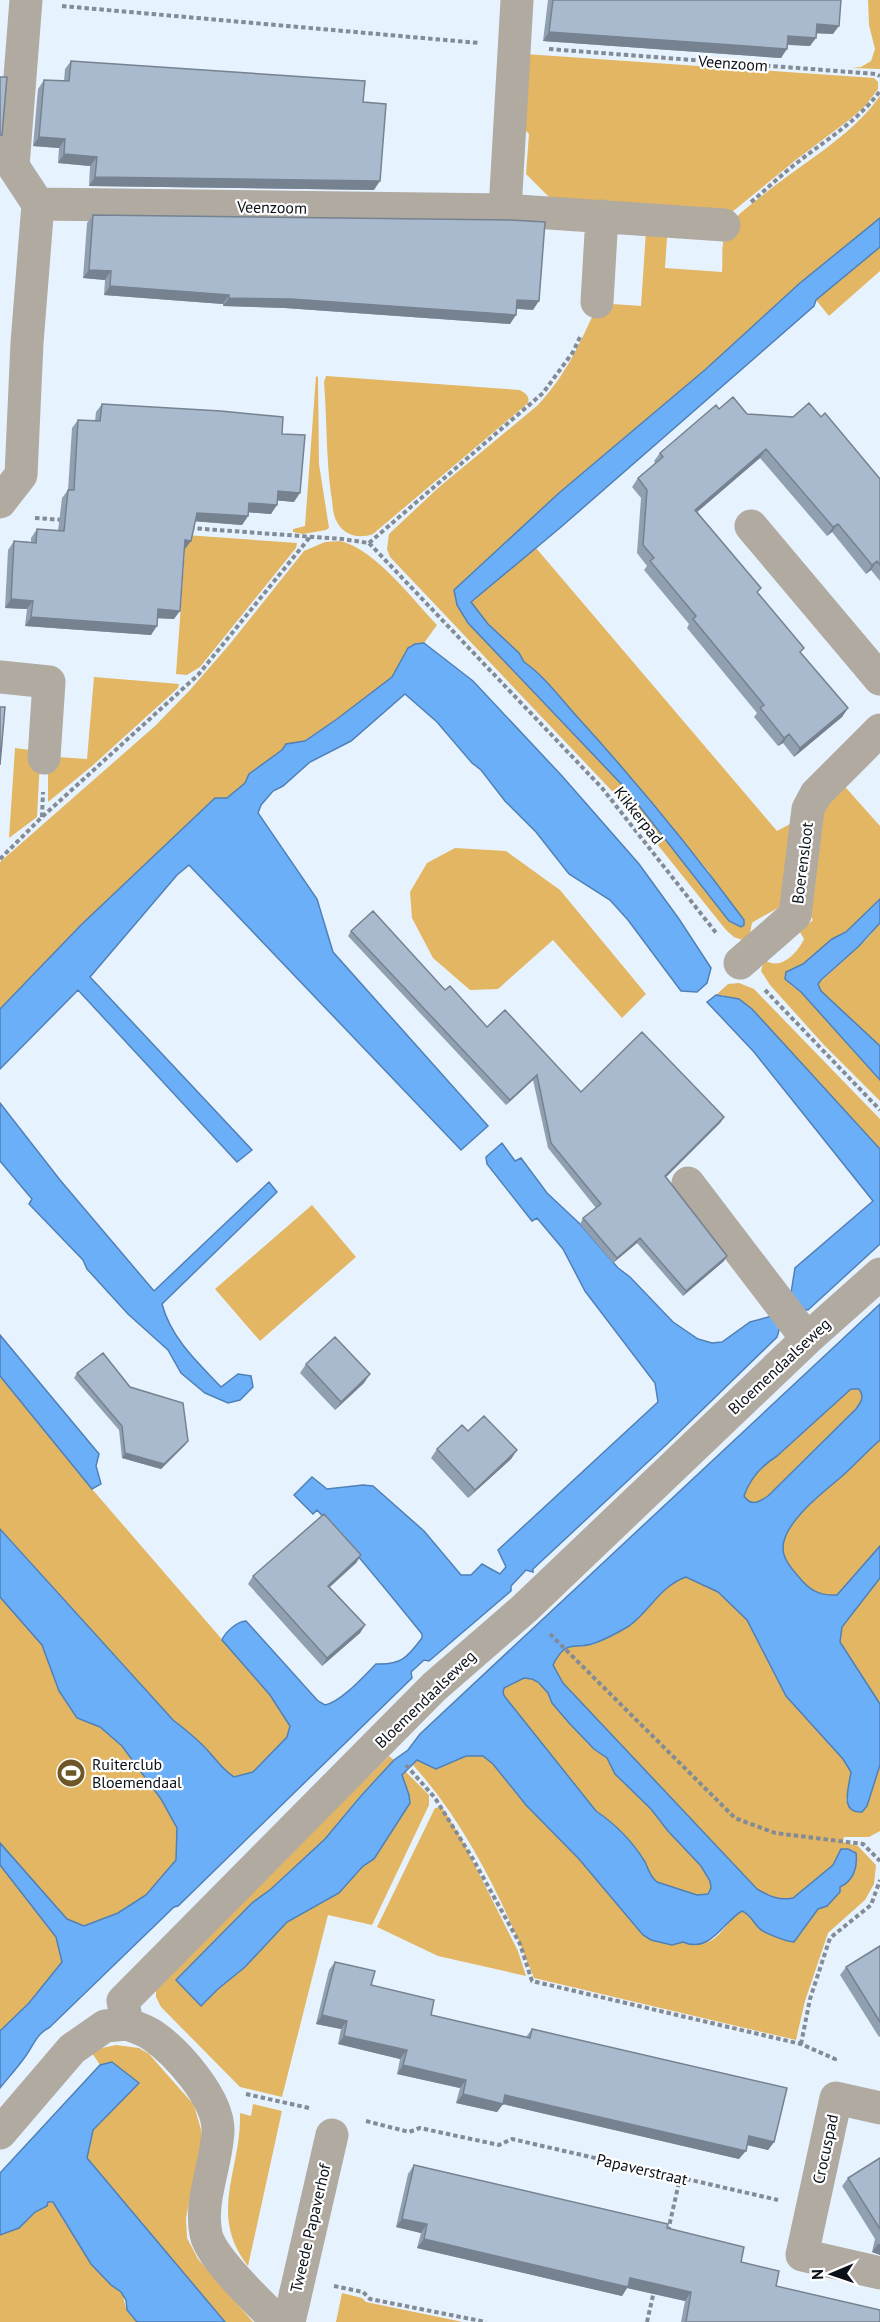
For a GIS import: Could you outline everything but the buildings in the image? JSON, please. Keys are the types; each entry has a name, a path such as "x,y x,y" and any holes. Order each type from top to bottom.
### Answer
{"street":[{"path":"505,210 517,0"},
{"path":"12,510 21,475 14,342 38,204 13,166 11,44 26,1"},
{"name":"Veenzoom","path":"38,204 505,210 724,225"},
{"path":"597,302 602,216"},
{"path":"751,526 880,679"},
{"path":"0,677 49,682 44,758"},
{"name":"Boerensloot","path":"741,963 795,915 808,808 816,794 880,730"},
{"path":"688,1183 794,1324"},
{"name":"Bloemendaalseweg","path":"127,2024 123,2001 155,1967 434,1687 530,1603 794,1324 880,1274"},
{"path":"0,2133 72,2049 105,2026 127,2024 152,2034 192,2074 211,2102 218,2129 205,2213 206,2235 212,2250 278,2322"},
{"name":"Crocuspad","path":"812,2208 836,2098 880,2108"},
{"name":"Tweede Papaverhof","path":"290,2322 298,2278 335,2121"},
{"path":"812,2208 802,2256 880,2273"}],"path":[{"name":"Veenzoom","path":"26,1 513,46 880,76"},
{"path":"724,225 796,163 851,123 868,107 880,91"},
{"path":"179,528 369,543 543,393 573,352 597,302"},
{"path":"12,510 71,520"},
{"path":"0,859 42,817 198,675 310,537"},
{"name":"Kikkerpad","path":"369,543 602,788 741,963 880,1110"},
{"path":"544,1628 735,1818 775,1833 863,1844 880,1861"},
{"path":"410,1769 435,1798 473,1859 520,1944 532,1981 801,2044 835,2059 830,2082 836,2098"},
{"path":"801,2044 810,1999 830,1938 871,1905 880,1880"},
{"name":"Papaverstraat","path":"211,2102 237,2092 335,2121 410,2132 420,2128 500,2145 512,2139 812,2208"},
{"path":"668,2233 680,2178"},
{"path":"298,2278 363,2292 370,2299 486,2322"},
{"path":"647,2322 655,2289"}],"shaded area":[{"path":"868,0 880,0 880,69 851,68 861,67 871,61 875,49 869,25"},
{"path":"525,54 874,78 878,82 878,89 865,106 849,120 732,212 551,199 526,174 529,134 520,125"},
{"path":"880,96 880,218 800,283 706,369 559,493 454,590 457,605 468,623 626,789 729,921 709,872 613,757 524,662 519,653 488,624 471,602 536,548 777,831 803,817 797,872 791,897 783,905 752,923 745,941 734,937 726,930 629,809 390,557 387,549 389,534 438,488 538,405 564,371 596,308 612,309 612,304 641,306 646,231 664,232 667,238 665,268 722,272 724,239 736,218 778,183 841,137"},
{"path":"880,247 880,271 829,316 816,300"},
{"path":"316,376 318,377 319,464 329,528 303,534 293,532 293,529 305,526"},
{"path":"326,376 520,390 527,395 528,403 373,534 358,536 340,527 333,512 327,452 324,382"},
{"path":"186,535 297,543 296,548 200,667 187,675 176,674"},
{"path":"340,541 353,546 379,564 437,625 424,643 408,648 392,677 337,719 304,741 286,744 282,750 249,774 245,783 227,798 215,799 81,925 0,1009 0,862 155,726 229,645 304,551 325,542"},
{"path":"94,677 179,684 178,688 92,766 48,802 48,761 58,757 87,759"},
{"path":"15,748 30,750 40,761 37,817 9,838"},
{"path":"839,780 880,826 880,899 846,932 832,939 803,964 786,972 791,985 801,992 880,1080 880,1101 824,1045 770,985 761,971 764,959 776,963 787,960 804,939 800,932 813,920 803,906 814,814"},
{"path":"455,848 506,851 560,890 646,994 622,1018 553,940 498,989 470,990 433,958 412,918 410,892 427,863"},
{"path":"880,923 880,1046 821,991 818,984 867,939"},
{"path":"739,983 754,989 880,1119 880,1149 723,995 716,995 728,984"},
{"path":"312,1205 356,1257 260,1341 215,1289"},
{"path":"0,1376 92,1489 270,1695 290,1726 287,1737 254,1772 234,1777 224,1769 188,1731 173,1720 0,1529"},
{"path":"851,1389 859,1389 862,1395 861,1402 856,1409 768,1496 756,1502 747,1499 744,1496 746,1490 761,1468"},
{"path":"880,1440 880,1546 837,1596 825,1595 806,1585 788,1563 783,1552 785,1538 789,1529 805,1509"},
{"path":"686,1577 718,1592 747,1620 786,1696 843,1759 851,1772 846,1801 867,1806 880,1765 880,1831 869,1837 844,1837 843,1842 858,1846 876,1865 874,1884 865,1900 828,1933 805,2001 796,2040 534,1978 497,1894 468,1839 451,1813 413,1765 417,1760 436,1769 466,1756 483,1756 493,1764 524,1803 579,1859 643,1935 688,1944 705,1943 716,1937 742,1911 761,1930 794,1942 818,1909 827,1906 840,1887 853,1850 841,1849 833,1865 793,1898 774,1897 757,1889 563,1683 553,1665 558,1656 567,1648 595,1644 629,1626 662,1593"},
{"path":"880,1578 880,1704 840,1642 842,1627"},
{"name":"Ruiterclub Bloemendaal","path":"0,1597 42,1645 59,1691 77,1718 99,1727 122,1746 161,1799 177,1827 176,1860 146,1895 118,1913 84,1926 67,1919 0,1843"},
{"path":"524,1678 538,1682 570,1724 594,1749 607,1758 615,1774 651,1809 701,1866 710,1881 711,1888 707,1894 697,1895 654,1880 635,1848 596,1811 505,1697 504,1688"},
{"path":"389,1756 394,1760 359,1797 325,1839 271,1889 252,1903 177,1980 201,2006 245,1967 287,1922 339,1893 363,1866 374,1859 410,1803 402,1775 406,1772 429,1795 429,1805 372,1925 328,1915 282,2097 240,2087 161,2007 156,1997 156,1985"},
{"path":"442,1807 462,1840 518,1951 526,1976 438,1956 377,1927 435,1808"},
{"path":"0,1865 56,1937 62,1962 29,2003 0,2031"},
{"path":"116,2045 139,2048 149,2054 194,2105 201,2130 201,2144 186,2218 187,2238 198,2259 253,2322 225,2322 87,2158 93,2130 113,2110 113,2062 100,2065 92,2053"},
{"path":"253,2104 282,2111 248,2266 236,2247 230,2228 228,2210 240,2113 251,2116"},
{"path":"48,2202 55,2204 111,2285 122,2294 127,2310 137,2322 0,2322 0,2235 19,2228 35,2212 47,2206"},
{"path":"342,2293 362,2298 366,2302 463,2322 336,2322"}],"water":[{"path":"880,218 880,247 816,300 814,306 561,527 471,602 488,624 554,690 645,794 744,920 744,925 741,927 729,921 626,789 468,623 457,605 454,590 559,493 706,369 800,283"},
{"path":"424,643 473,681 562,776 639,864 711,968 707,983 697,992 681,991 628,920 610,900 569,874 536,832 505,801 481,770 472,763 437,722 405,694 351,741 310,762 283,786 273,791 261,805 258,813 317,899 333,952 488,1126 461,1150 189,865 177,875 90,977 252,1150 237,1162 78,990 0,1069 0,1009 81,925 215,798 227,798 245,783 249,774 282,750 286,744 305,741 337,719 392,677 408,648"},
{"path":"880,899 880,923 818,984 821,991 880,1046 880,1080 801,992 785,979 786,972 803,964 832,939 846,932"},
{"path":"716,995 739,999 752,1009 880,1149 880,1244 808,1310 800,1309 780,1327 777,1337 533,1569 533,1572 526,1570 511,1586 511,1591 429,1661 424,1660 411,1672 412,1678 178,1906 174,1907 35,2040 22,2061 0,2088 0,2031 29,2003 62,1962 56,1937 0,1865 0,1843 67,1919 84,1926 118,1913 146,1895 176,1860 177,1828 161,1799 122,1746 100,1727 77,1718 59,1691 42,1645 0,1597 0,1529 173,1720 188,1731 224,1769 234,1777 253,1772 287,1737 290,1726 270,1695 222,1640 232,1628 246,1621 318,1701 325,1705 345,1694 376,1664 392,1663 403,1659 422,1638 422,1634 331,1525 317,1510 313,1514 294,1495 312,1477 327,1489 373,1486 424,1531 461,1575 471,1575 482,1564 500,1574 506,1567 498,1550 658,1402 655,1383 585,1291 563,1249 537,1218 532,1221 487,1164 486,1157 502,1143 515,1161 521,1158 547,1193 580,1224 618,1268 630,1277 673,1322 698,1339 712,1343 722,1342 750,1322 772,1316 790,1299 795,1268 873,1201 754,1052 707,1002"},
{"path":"0,1103 60,1180 154,1291 269,1182 277,1192 162,1304 178,1339 221,1387 238,1374 251,1376 253,1387 240,1400 228,1403 205,1393 181,1373 168,1350 128,1314 87,1269 83,1260 29,1204 32,1199 0,1161"},
{"path":"880,1304 880,1440 796,1519 789,1529 783,1548 788,1563 806,1585 820,1593 837,1595 880,1546 880,1578 842,1627 840,1642 880,1704 880,1765 867,1806 862,1812 850,1809 848,1804 851,1772 843,1759 786,1696 747,1620 718,1592 686,1577 669,1586 629,1626 595,1643 567,1648 558,1656 553,1665 563,1683 757,1889 774,1897 793,1898 833,1865 841,1849 848,1849 856,1853 855,1869 851,1878 840,1887 840,1892 827,1906 818,1909 794,1942 761,1930 742,1911 716,1935 701,1944 693,1945 683,1942 672,1945 651,1940 643,1935 579,1859 526,1805 493,1764 483,1756 466,1756 436,1769 417,1760 402,1775 410,1803 374,1859 363,1866 339,1893 287,1922 245,1967 201,2006 176,1980 252,1903 271,1889 325,1839 360,1797 394,1760 408,1750 420,1734","holes":["851,1389 859,1389 862,1395 861,1402 856,1409 768,1496 755,1502 749,1501 744,1496 746,1490 761,1468","524,1678 538,1682 570,1724 594,1749 607,1758 615,1774 651,1809 701,1866 710,1881 711,1888 708,1894 697,1895 657,1882 653,1878 635,1847 596,1811 505,1697 504,1688"]},
{"path":"0,1335 99,1454 96,1466 101,1484 92,1489 0,1376"},
{"path":"112,2062 139,2083 93,2130 87,2158 225,2322 137,2322 127,2310 126,2300 121,2292 91,2264 53,2202 48,2202 47,2206 35,2212 19,2228 0,2235 0,2173 100,2065"}],"place":[{"name":"Ruiterclub Bloemendaal","path":"71,1773"}]}
